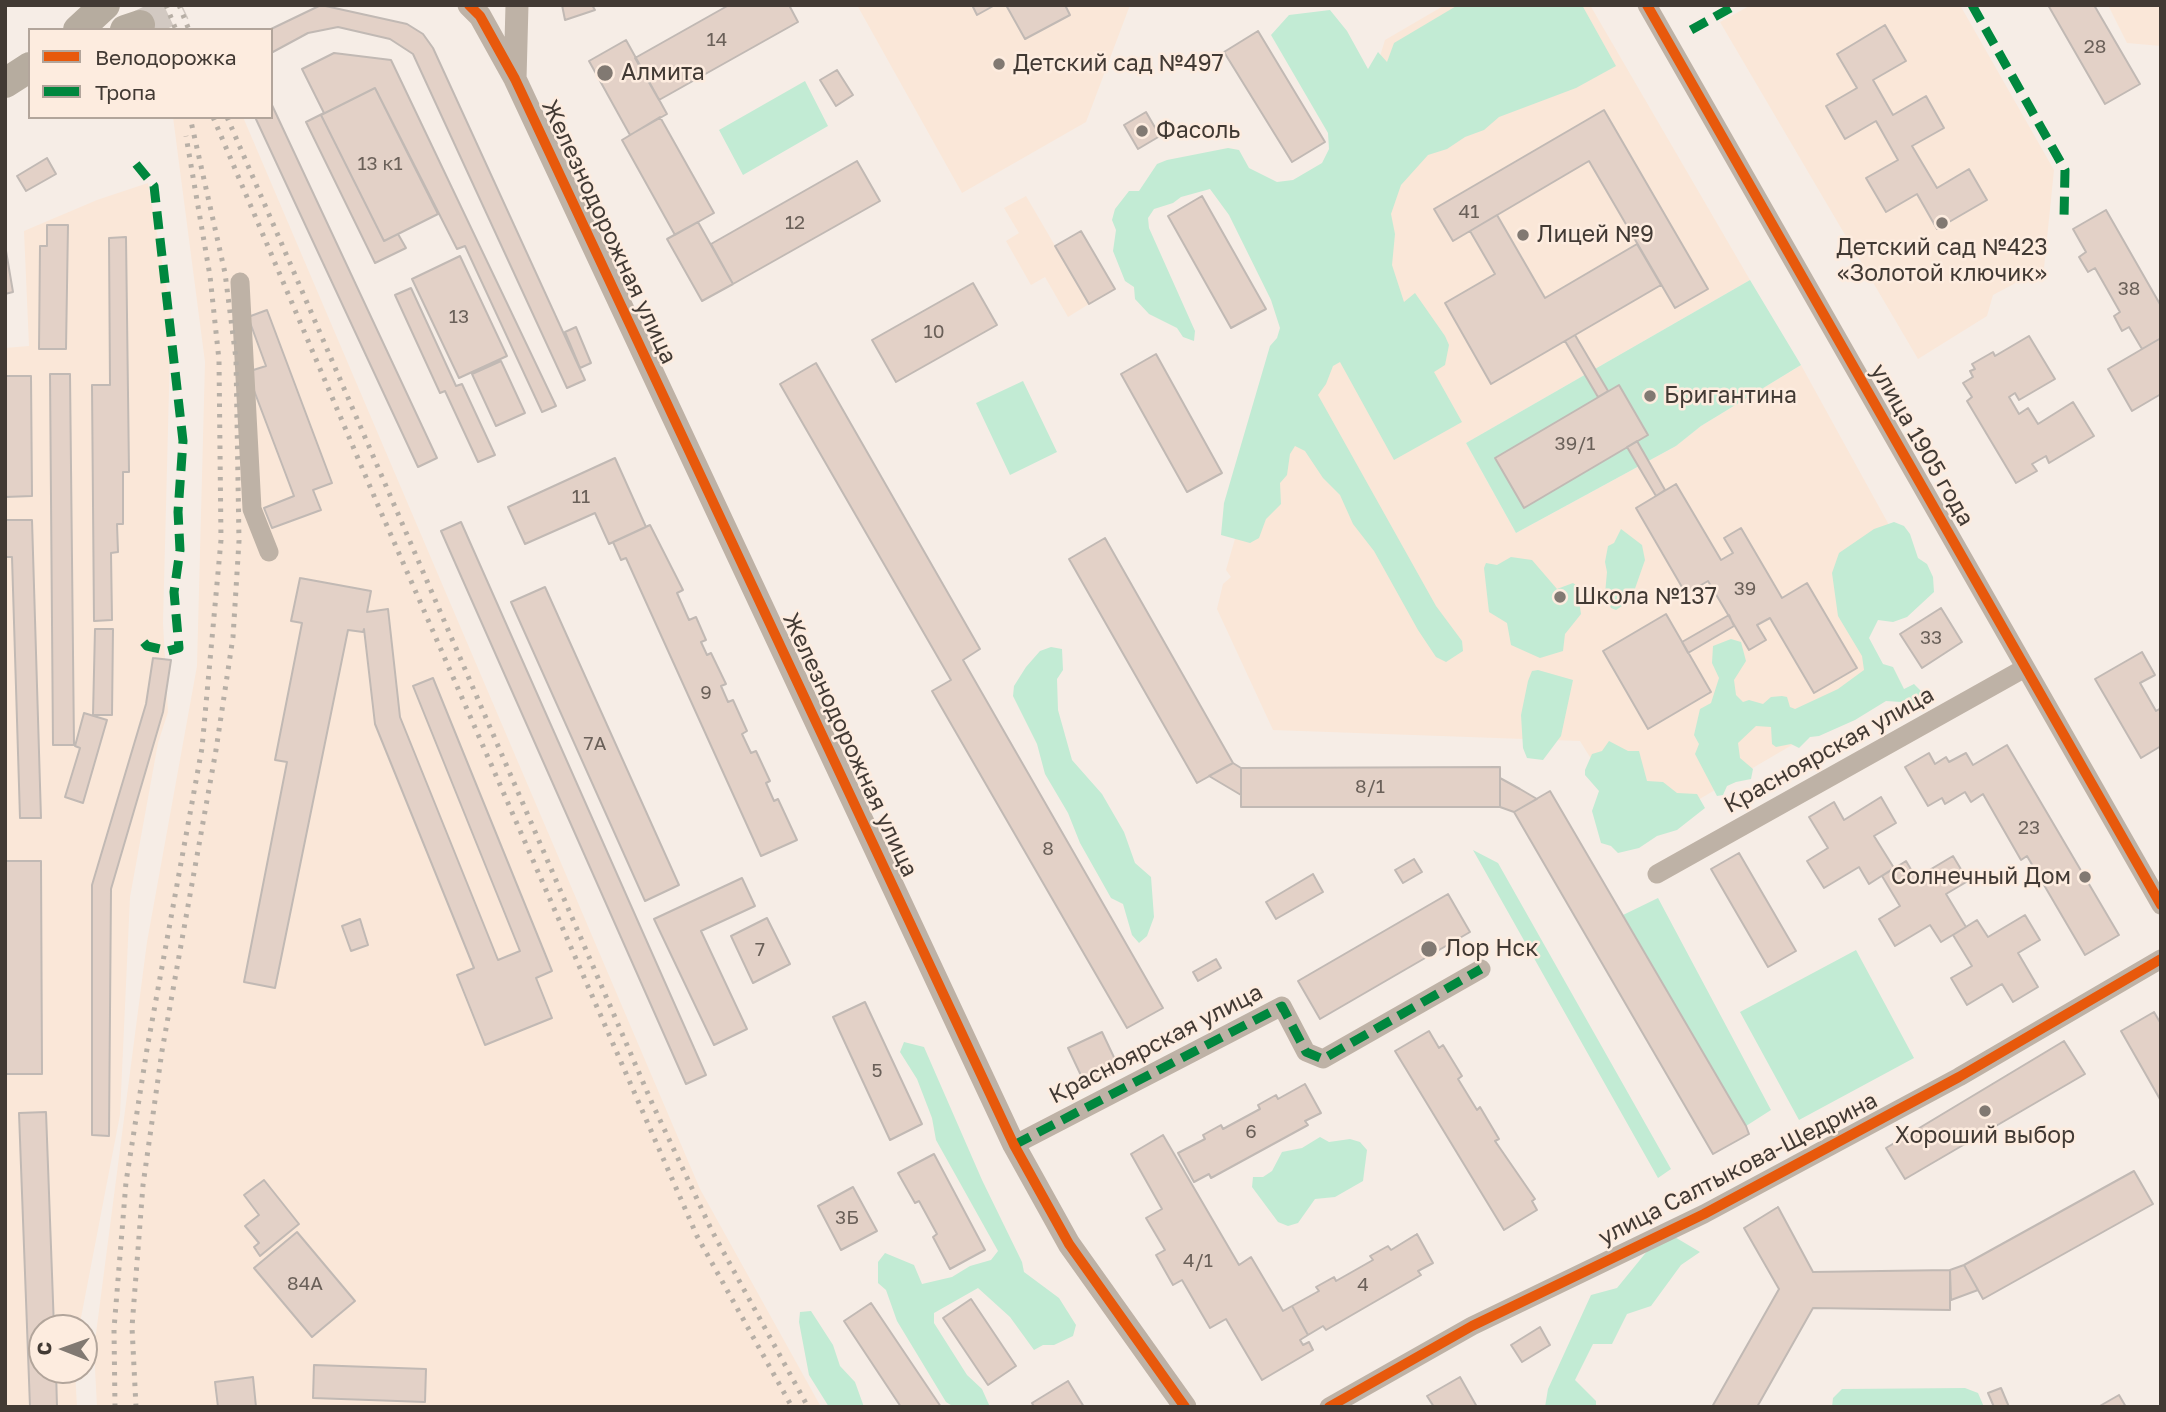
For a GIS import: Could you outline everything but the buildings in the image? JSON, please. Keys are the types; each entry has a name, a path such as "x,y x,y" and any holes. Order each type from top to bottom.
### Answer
{"main road":[{"path":"80,28 105,5"},
{"path":"5,83 28,68"}],"street":[{"name":"Железнодорожная улица","path":"469,5 480,16 516,79 1014,1145 1069,1244 1185,1407"},
{"path":"516,79 517,5"},
{"name":"улица 1905 года","path":"1647,5 2161,905"},
{"path":"240,282 252,509 269,552"},
{"name":"Красноярская улица","path":"1657,874 2025,668"},
{"name":"улица Салтыкова-Щедрина","path":"1329,1407 1472,1326 1704,1214 1947,1083 2161,958"},
{"name":"Красноярская улица","path":"1014,1145 1282,1006 1306,1052 1314,1058 1323,1059 1481,969"}],"shaded area":[{"name":"Детский сад №497","path":"857,5 1130,5 1086,122 962,193"},
{"path":"1445,5 1590,5 1750,280 1466,443 1516,533 1676,446 1701,426 1801,365 1922,585 1856,621 1893,686 1638,835 1580,741 1273,730 1217,609 1223,584 1231,577 1226,570 1285,365 1385,40"},
{"name":"Детский сад №423 «Золотой ключик»","path":"1751,5 1960,5 2054,170 2044,268 1993,295 1987,316 1918,359 1720,22"},
{"path":"2108,5 2161,5 2161,46 2127,43"},
{"path":"173,119 244,119 700,1189 821,1407 97,1407 98,1318 147,942 197,666 205,362"},
{"path":"148,183 171,312 163,623 168,712 158,743 130,897 120,1115 82,1314 28,1314 28,1384 76,1384 77,1407 5,1407 5,348 29,346 24,231 97,200"},
{"path":"1026,196 1089,304 1068,317 1045,277 1031,285 1006,241 1019,233 1004,208"}],"green space":[{"path":"1458,5 1582,5 1616,66 1576,88 1499,117 1484,130 1465,137 1447,149 1428,155 1401,185 1391,214 1395,234 1392,265 1404,302 1415,293 1445,336 1449,345 1445,365 1434,372 1462,422 1394,460 1340,362 1333,366 1318,395 1436,606 1462,641 1463,651 1446,662 1436,657 1374,551 1353,524 1340,495 1323,478 1305,451 1295,446 1290,454 1287,475 1280,483 1281,504 1266,519 1259,538 1250,543 1221,535 1224,503 1270,346 1277,338 1280,328 1271,300 1229,215 1210,189 1181,197 1173,203 1154,209 1148,218 1149,228 1195,331 1194,341 1183,337 1177,328 1149,314 1135,299 1134,287 1125,281 1113,251 1116,230 1112,220 1115,209 1129,191 1139,191 1157,164 1167,160 1228,148 1239,150 1249,168 1277,182 1293,180 1322,163 1329,149 1328,133 1271,35 1289,15 1330,10 1347,31 1368,69 1378,52 1387,62 1394,43"},
{"path":"805,81 828,126 743,175 719,130"},
{"name":"Бригантина","path":"1750,280 1801,365 1701,426 1676,446 1516,533 1466,443"},
{"path":"1023,381 1057,452 1010,475 976,403"},
{"path":"1894,522 1904,526 1910,534 1918,558 1927,564 1933,577 1934,592 1907,617 1893,622 1878,620 1869,638 1883,664 1893,667 1904,689 1914,684 1924,694 1910,711 1905,712 1901,702 1886,701 1855,720 1819,736 1810,737 1799,748 1791,744 1776,747 1772,744 1771,727 1756,726 1738,743 1740,758 1753,769 1751,779 1727,786 1723,795 1717,796 1695,754 1699,744 1694,735 1700,709 1711,703 1719,678 1712,663 1713,646 1731,639 1741,642 1746,661 1734,680 1736,695 1743,702 1749,700 1763,704 1771,697 1782,696 1787,697 1790,707 1795,709 1838,689 1864,670 1862,656 1838,616 1832,573 1839,553 1874,529"},
{"path":"1621,529 1642,545 1645,560 1631,600 1616,610 1611,608 1605,594 1605,562 1608,546 1614,543"},
{"path":"1511,557 1532,560 1557,589 1573,583 1577,586 1581,614 1565,634 1563,651 1540,658 1511,645 1507,623 1489,612 1484,568 1486,563 1497,565"},
{"path":"1051,647 1062,649 1063,670 1057,679 1058,710 1072,760 1102,794 1124,832 1135,863 1151,877 1154,917 1147,936 1139,943 1132,935 1123,904 1111,898 1080,843 1068,813 1045,774 1037,744 1013,696 1014,686 1026,667 1040,651"},
{"path":"1538,670 1573,680 1561,736 1543,760 1527,758 1523,748 1521,715 1528,681 1532,671"},
{"path":"1609,741 1628,751 1639,751 1647,781 1663,782 1677,793 1697,794 1705,808 1677,830 1657,836 1639,848 1618,853 1611,846 1601,843 1592,811 1599,791 1585,775 1585,770 1592,754 1602,751"},
{"path":"1473,850 1498,863 1671,1169 1658,1178"},
{"path":"1658,898 1771,1110 1746,1126 1623,915"},
{"path":"1856,950 1914,1058 1799,1120 1740,1012"},
{"path":"904,1042 924,1047 982,1180 1022,1262 1024,1272 1059,1298 1076,1325 1073,1336 1034,1350 1010,1317 978,1288 934,1313 934,1323 967,1375 982,1389 990,1407 954,1407 946,1402 897,1321 886,1290 878,1283 878,1262 885,1253 914,1265 922,1284 952,1277 970,1266 991,1260 998,1251 936,1140 932,1118 917,1079 900,1052"},
{"path":"1320,1137 1329,1142 1350,1139 1360,1142 1367,1150 1363,1181 1335,1197 1315,1199 1298,1223 1288,1226 1278,1222 1252,1187 1253,1177 1263,1177 1272,1171 1282,1152 1302,1148"},
{"path":"1673,1236 1700,1252 1681,1265 1651,1306 1627,1314 1612,1344 1593,1344 1575,1380 1596,1401 1596,1407 1545,1407 1548,1389 1591,1295 1617,1288 1657,1239"},
{"path":"811,1311 833,1345 840,1366 855,1382 864,1407 829,1407 809,1375 799,1322 800,1312"},
{"path":"1965,1388 1978,1393 1984,1407 1832,1407 1833,1398 1842,1389"}],"tunnel":[{"path":"140,25 182,5"}],"railway":[{"path":"166,5 175,28"},
{"path":"179,5 188,28"},
{"path":"136,1407 132,1327 143,1185 162,1051 216,750 233,637 239,541 236,359 225,273 190,119"},
{"path":"214,119 377,503 697,1236 792,1407"},
{"path":"228,119 652,1103 712,1231 808,1407"},
{"path":"115,1407 114,1329 126,1182 147,1049 202,748 221,540 219,360 210,276 186,136"}],"marked path":[{"path":"1691,30 1736,5"},
{"path":"1972,5 2065,170 2064,218"},
{"path":"136,164 154,186 183,441 178,512 180,550 174,592 179,648 168,651 147,646 142,640"},
{"path":"1014,1145 1282,1006 1306,1052 1323,1059 1481,969"}],"cycle path":[{"path":"469,5 480,16 515,79 1014,1145 1069,1244 1185,1407"},
{"path":"1647,5 2161,905"},
{"path":"1329,1407 1472,1326 1704,1214 1959,1077 2161,959"}],"place":[{"name":"Детский сад №497","path":"999,64"},
{"name":"Алмита","path":"605,73"},
{"name":"Фасоль","path":"1142,131"},
{"name":"Детский сад №423 «Золотой ключик»","path":"1942,223"},
{"name":"Лицей №9","path":"1523,235"},
{"name":"Бригантина","path":"1650,396"},
{"name":"Школа №137","path":"1560,597"},
{"name":"Солнечный Дом","path":"2085,877"},
{"name":"Лор Нск","path":"1429,949"},
{"name":"Хороший выбор","path":"1985,1111"}]}
